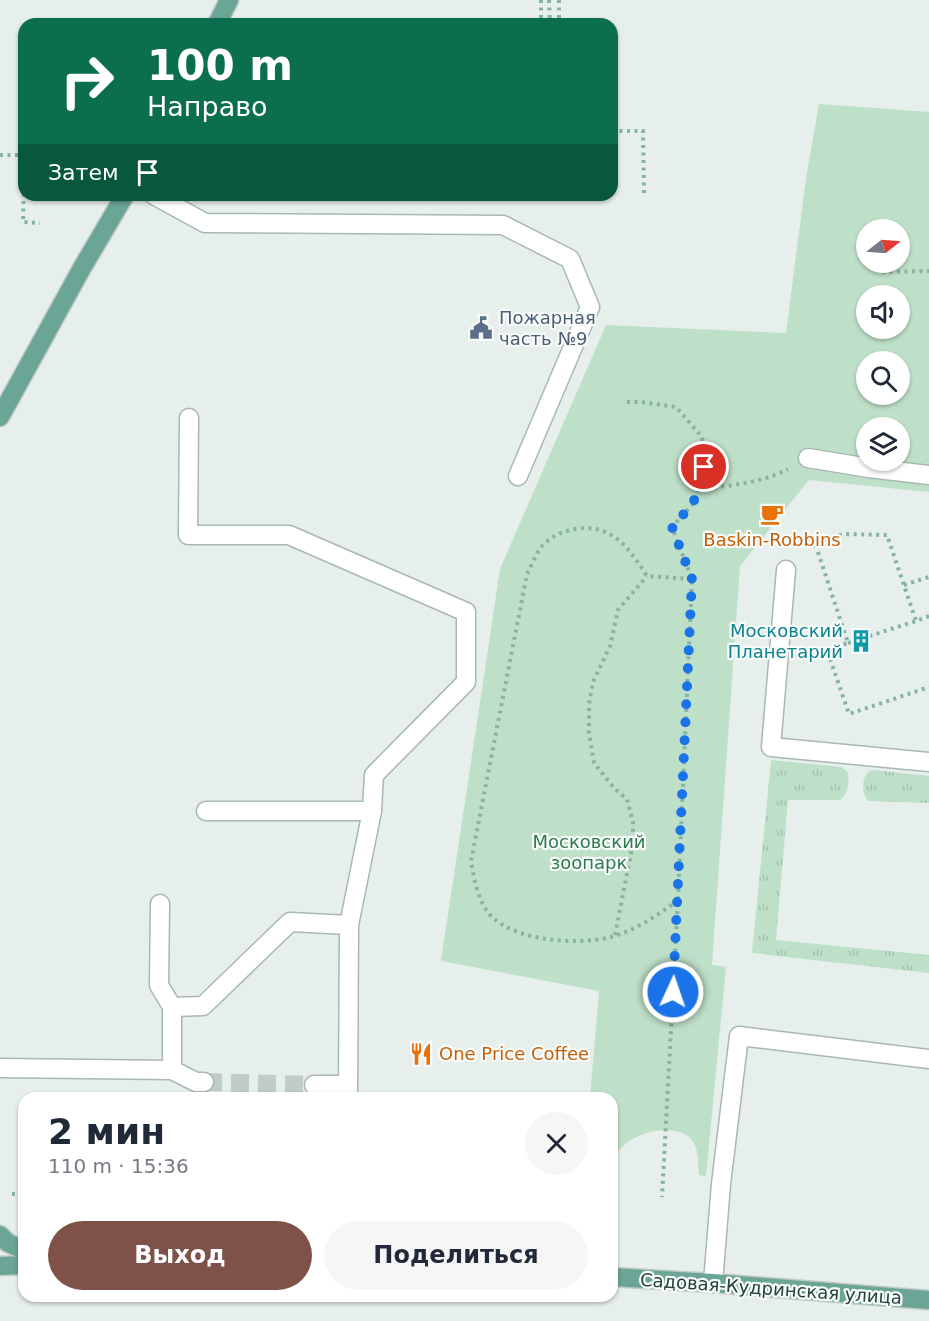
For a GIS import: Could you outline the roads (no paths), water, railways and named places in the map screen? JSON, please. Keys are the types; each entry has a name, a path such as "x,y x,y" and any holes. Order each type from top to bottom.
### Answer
{"main road":[{"path":"220,18 229,0"},
{"path":"0,417 121,201"},
{"path":"0,1235 8,1243 18,1247"},
{"path":"0,1266 18,1265"},
{"name":"Садовая-Кудринская улица","path":"618,1277 929,1300"}],"lane":[{"path":"165,201 205,223 503,225 570,259 590,307 518,476"},
{"path":"189,418 188,535 289,536 466,612 466,682 374,775 372,811 349,925 348,1091 314,1085"},
{"path":"808,458 929,475"},
{"path":"786,570 771,747 929,762"},
{"path":"206,811 372,811"},
{"path":"160,904 159,984 172,1007 172,1071"},
{"path":"172,1007 203,1006 290,922 349,925"},
{"path":"713,1283 721,1184 740,1036 929,1059"},
{"path":"0,1068 172,1071 196,1082 204,1082"}],"tunnel":[{"path":"204,1082 314,1085"}],"place":[{"name":"Пожарная часть №9","path":"481,328"},
{"name":"Baskin-Robbins","path":"772,514"},
{"name":"Московский Планетарий","path":"861,641"},
{"name":"One Price Coffee","path":"421,1054"}],"park label":[{"name":"Московский зоопарк","path":"589,852"}]}
